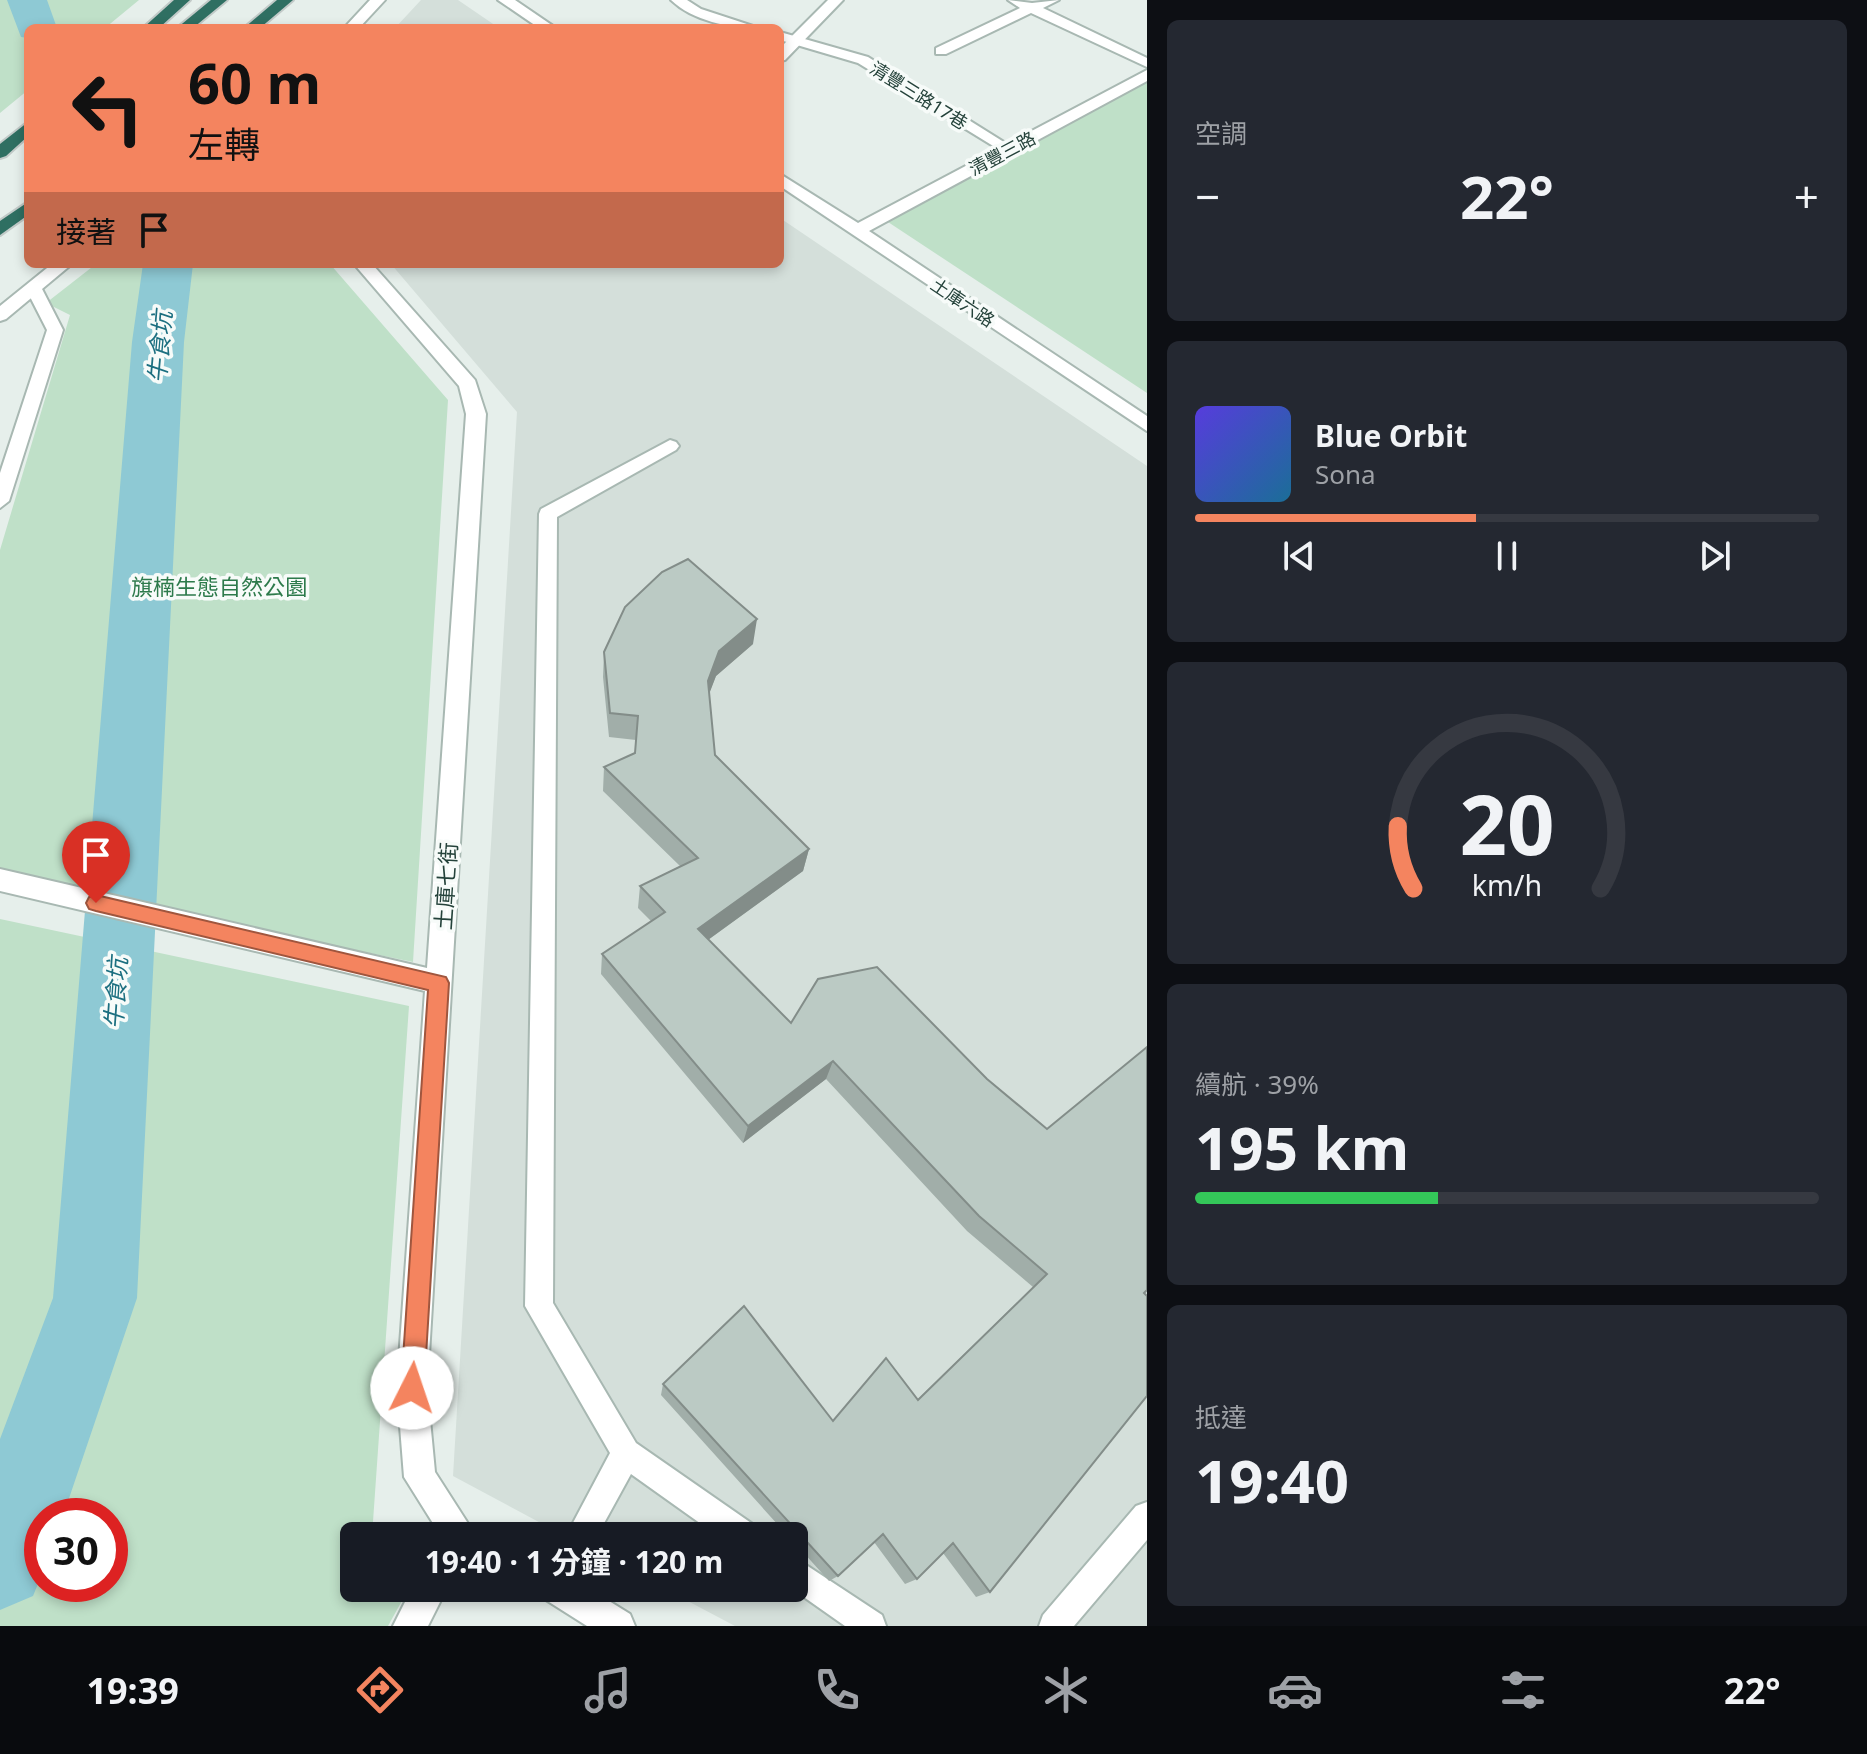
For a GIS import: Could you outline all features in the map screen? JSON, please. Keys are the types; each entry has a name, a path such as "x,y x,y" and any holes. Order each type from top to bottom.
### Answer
{"highway":[{"path":"155,24 183,0"},
{"path":"189,24 220,0"},
{"path":"256,24 286,0"},
{"path":"0,153 24,136"},
{"path":"0,161 24,137"},
{"path":"0,230 24,210"}],"street":[{"path":"355,24 378,0"},
{"path":"505,0 543,24"},
{"path":"784,53 836,0"},
{"name":"清豐三路","path":"856,231 1147,75"},
{"name":"土庫六路","path":"784,182 1147,425"},
{"path":"0,315 58,268"},
{"name":"土庫七街","path":"366,268 468,384 476,414 412,1388 420,1477 450,1522"},
{"path":"7,882 439,983"},
{"path":"410,1626 423,1602"},
{"path":"580,1602 618,1626"}],"lane":[{"path":"678,0 696,12 738,24"},
{"path":"1015,0 1147,63"},
{"path":"941,51 1052,0"},
{"name":"清豐三路17巷","path":"784,37 863,60 1008,149"},
{"path":"0,501 55,330 33,287"},
{"path":"670,446 548,514 539,1306 626,1453 723,1522"},
{"path":"589,1522 626,1453"},
{"path":"1054,1626 1147,1517"},
{"path":"808,1582 871,1626"}],"shaded area":[{"path":"421,0 458,0 493,24 399,24"},
{"path":"784,221 1147,466 1147,1626 735,1626 690,1602 808,1602 808,1522 539,1522 453,1476 517,412 394,268 784,268"}],"green space":[{"path":"0,0 139,0 110,24 24,24 24,93 0,113"},
{"path":"1147,79 1147,393 888,222"},
{"name":"旗楠生態自然公園","path":"91,268 333,268 448,400 413,962 0,877 0,550 70,315 46,303"},
{"path":"0,919 409,1006 373,1522 340,1522 340,1602 401,1602 388,1626 0,1626"}],"building":[{"path":"688,559 757,619 719,651 708,681 715,755 809,849 698,929 791,1023 818,979 877,967 987,1079 1047,1129 1147,1047 1147,1290 1144,1293 1147,1296 1147,1396 990,1592 953,1543 917,1579 883,1534 838,1576 808,1543 808,1522 789,1522 663,1384 744,1306 833,1421 886,1358 918,1400 1047,1274 979,1216 833,1061 748,1126 602,954 665,912 640,886 698,858 604,767 635,753 638,716 610,713 604,652 625,607 662,572"}],"waterway":[{"name":"牛食坑","path":"27,0 35,24"},
{"name":"牛食坑","path":"0,1563 95,1298 158,342 167,268"}],"route":[{"path":"96,903 439,983 412,1388"}]}
